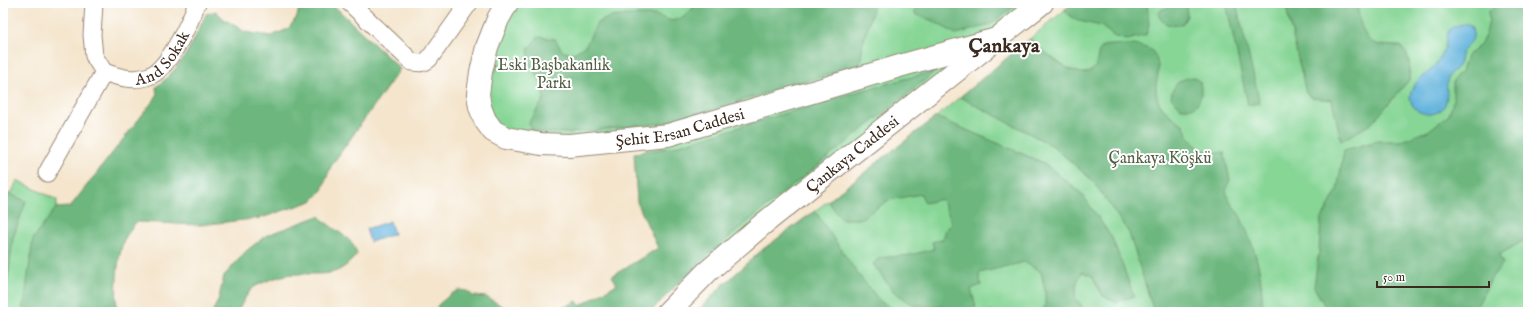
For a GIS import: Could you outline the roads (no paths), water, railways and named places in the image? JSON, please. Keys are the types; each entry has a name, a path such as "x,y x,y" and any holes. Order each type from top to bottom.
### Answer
{"main road":[{"name":"Şehit Ersan Caddesi","path":"507,3 498,19 487,47 478,94 480,107 485,120 493,131 506,138 541,144 569,145 668,136 902,65 996,39"},
{"name":"Çankaya Caddesi","path":"668,312 707,272 763,224 1042,3"}],"street":[{"path":"47,172 104,72 94,56 92,36 94,3"},
{"name":"And Sokak","path":"104,72 132,79 150,76 160,68 169,57 184,34 197,3"},
{"path":"350,3 412,62 422,63 429,59 469,3"}],"water":[{"path":"1464,24 1471,26 1473,39 1462,52 1460,62 1456,69 1449,75 1445,104 1443,108 1437,112 1425,114 1414,107 1411,102 1410,96 1412,89 1414,85 1437,63 1444,49 1450,29"},
{"path":"390,221 394,234 370,242 366,229"}],"district":[{"name":"Çankaya","path":"1004,45"}],"park label":[{"name":"Eski Başbakanlık Parkı","path":"554,73"},
{"name":"Çankaya Köşkü","path":"1160,157"}]}
